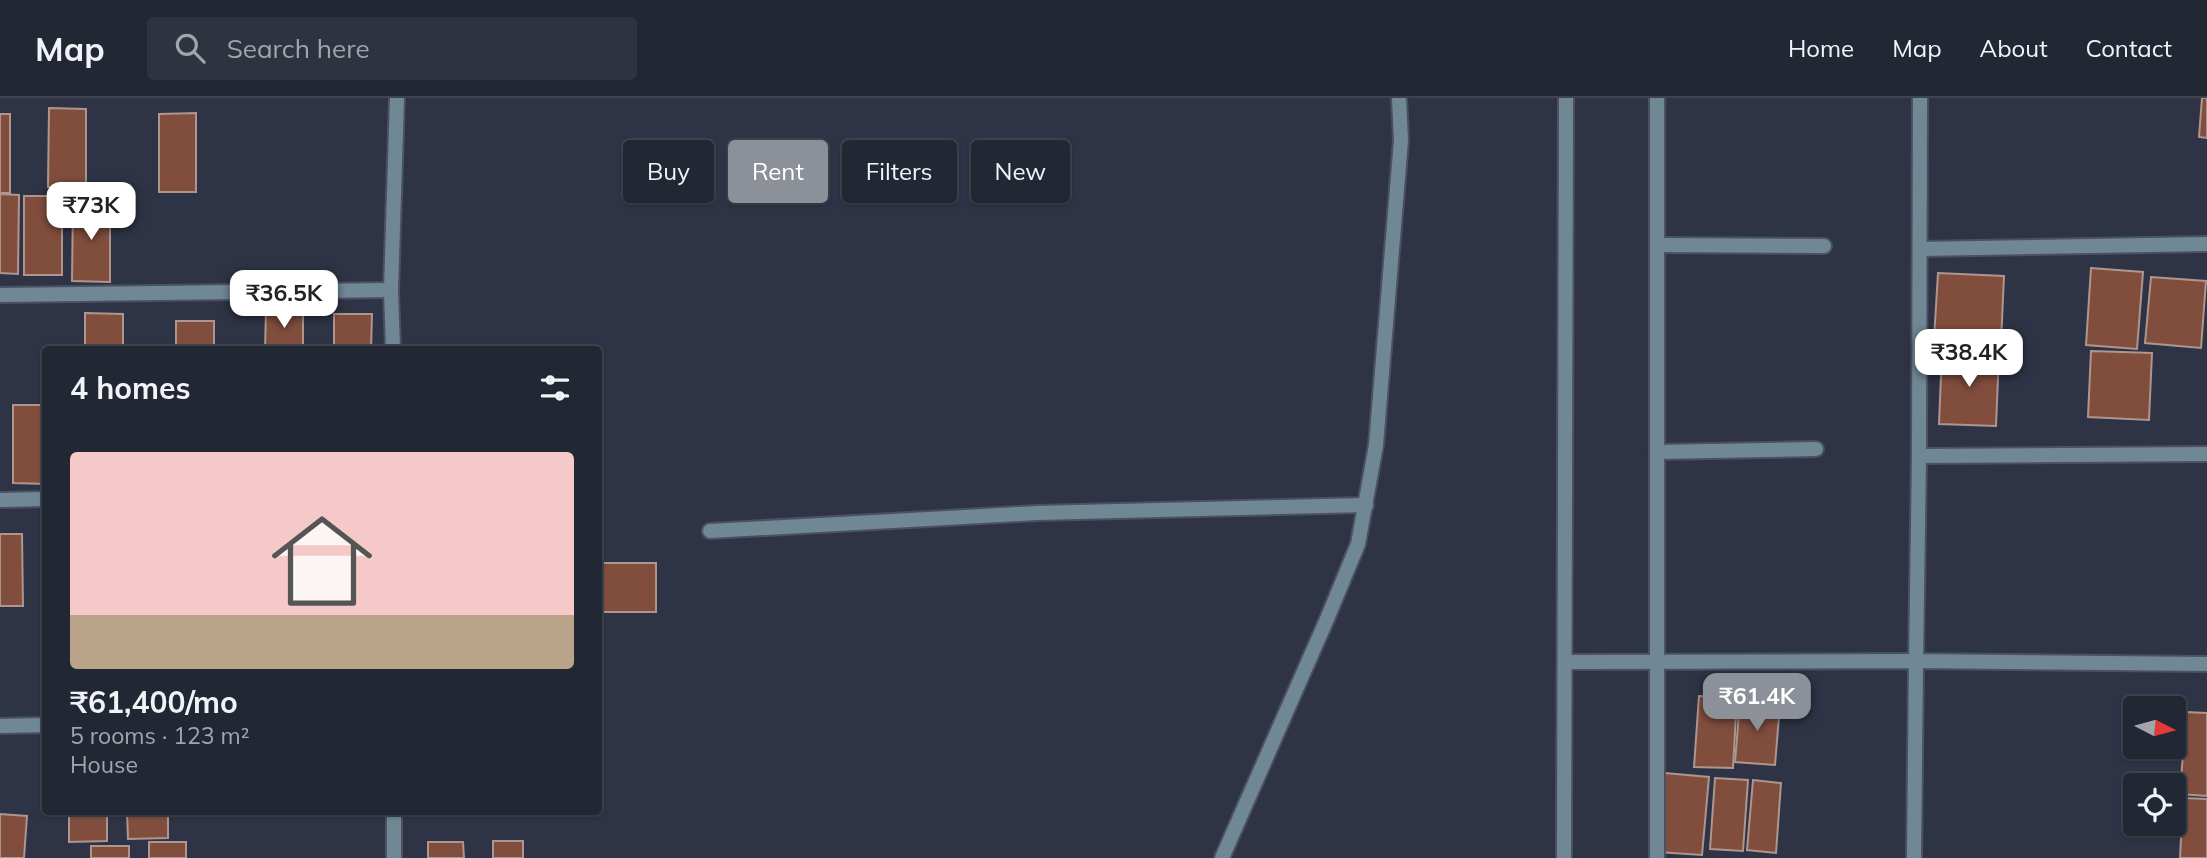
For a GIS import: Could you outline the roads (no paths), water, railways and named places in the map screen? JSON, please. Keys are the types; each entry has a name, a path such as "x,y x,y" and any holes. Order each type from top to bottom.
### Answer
{"street":[{"path":"393,346 391,290 397,98"},
{"path":"1222,858 1358,544 1376,445 1401,140 1399,98"},
{"path":"1564,858 1566,98"},
{"path":"1657,98 1657,858"},
{"path":"1914,858 1920,98"},
{"path":"1920,249 2207,244"},
{"path":"1657,245 1824,246"},
{"path":"0,295 391,290"},
{"path":"1657,452 1816,449"},
{"path":"1919,456 2207,454"},
{"path":"0,500 42,499"},
{"path":"710,531 1037,513 1366,505"},
{"path":"1565,662 2207,664"},
{"path":"0,726 42,726"},
{"path":"394,815 394,858"}]}
